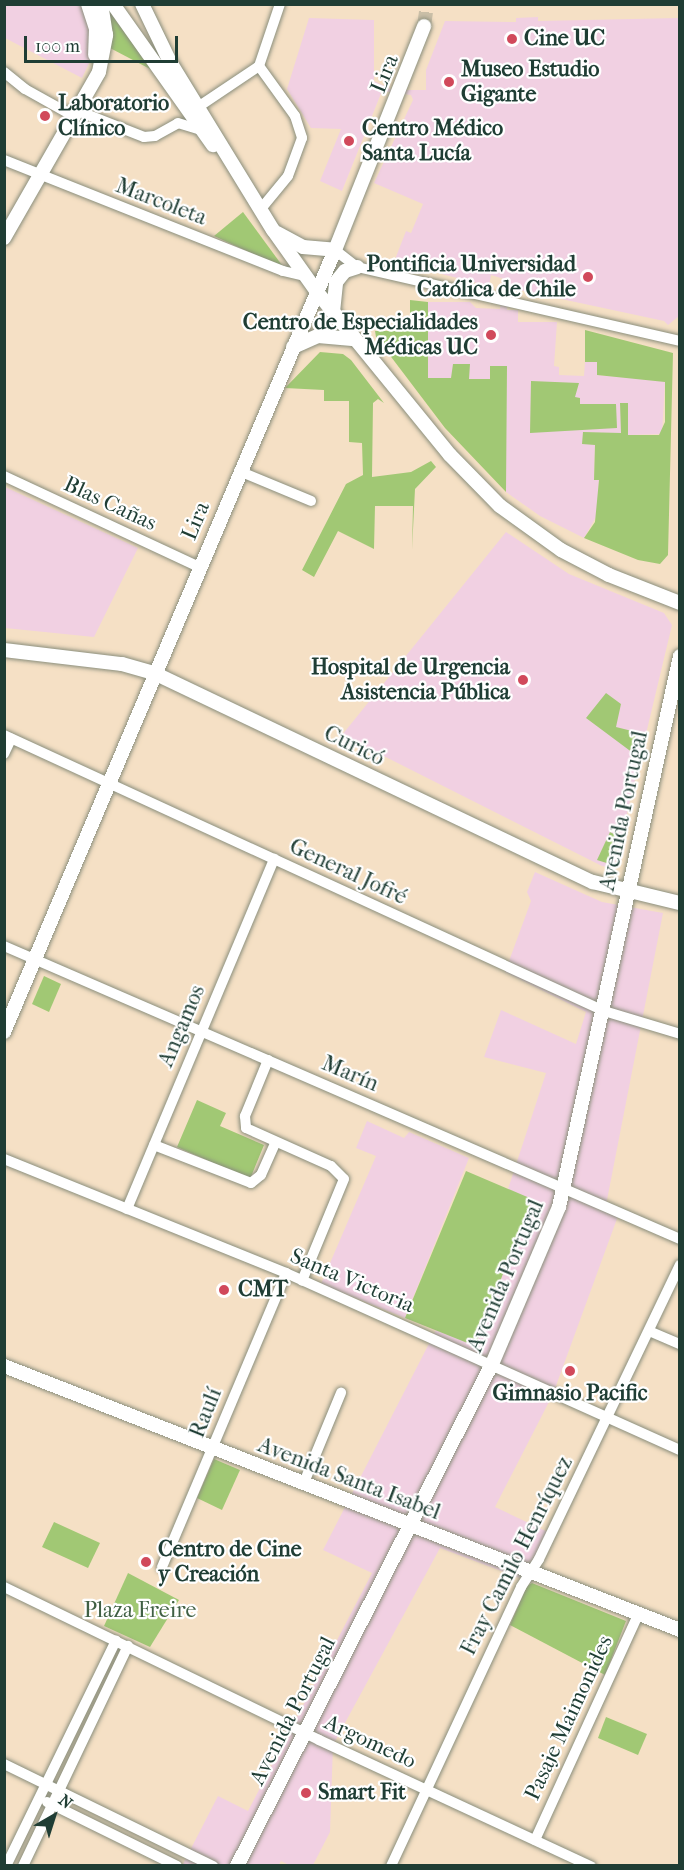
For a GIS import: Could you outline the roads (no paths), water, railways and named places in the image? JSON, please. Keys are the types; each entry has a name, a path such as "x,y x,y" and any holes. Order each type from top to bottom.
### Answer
{"main road":[{"path":"73,112 96,53 96,29 88,4"},
{"path":"4,238 105,55 106,35 100,4"},
{"path":"114,4 201,130 227,159"},
{"path":"142,4 161,46 227,159 273,230 317,292 457,463 520,523 609,575 680,603"},
{"name":"Lira","path":"4,1032 239,471 335,250 424,26"},
{"path":"273,230 303,247 335,250"},
{"path":"333,312 336,282 341,274 357,267"},
{"path":"293,347 318,336 355,339"},
{"name":"Curicó","path":"4,650 122,664 154,673 594,882 680,903"},
{"name":"Avenida Portugal","path":"237,1866 492,1364 565,1188 680,656"},
{"name":"Avenida Santa Isabel","path":"4,1366 211,1450 680,1629"}],"street":[{"path":"198,106 259,66 280,4"},
{"path":"259,66 295,116 302,138 288,176 260,210"},
{"path":"4,72 33,94 73,112 144,137 155,136 178,123 201,130"},
{"name":"Marcoleta","path":"4,160 283,271 305,276"},
{"path":"335,250 357,267 680,341"},
{"path":"239,471 311,501"},
{"name":"Blas Cañas","path":"4,476 199,567"},
{"path":"4,754 8,737"},
{"name":"General Jofré","path":"8,737 604,1011 680,1034"},
{"name":"Angamos","path":"127,1209 274,859"},
{"name":"Marín","path":"4,946 680,1239"},
{"path":"268,1060 244,1123 251,1132 331,1166 344,1179 302,1281"},
{"path":"154,1145 251,1183 261,1175 275,1143"},
{"name":"Santa Victoria","path":"4,1159 286,1274 609,1415 680,1450"},
{"name":"Fray Camilo Henríquez","path":"391,1866 680,1265"},
{"name":"Raulí","path":"162,1567 286,1274"},
{"path":"648,1331 680,1344"},
{"path":"303,1485 341,1393"},
{"name":"Argomedo","path":"4,1587 305,1733 591,1866"},
{"name":"Pasaje Maimonides","path":"535,1840 639,1613"},
{"path":"6,1866 116,1640"},
{"path":"23,1866 128,1646"},
{"path":"4,1764 213,1866"},
{"path":"39,1798 177,1866"},
{"path":"100,1828 107,1814"},
{"path":"154,1855 161,1841"}],"tunnel":[{"path":"424,26 427,4"}],"place":[{"name":"Cine UC","path":"512,39"},
{"name":"Museo Estudio Gigante","path":"449,82"},
{"name":"Laboratorio Clínico","path":"45,116"},
{"name":"Centro Médico Santa Lucía","path":"349,141"},
{"name":"Pontificia Universidad Católica de Chile","path":"588,277"},
{"name":"Centro de Especialidades Médicas UC","path":"491,335"},
{"name":"Hospital de Urgencia Asistencia Pública","path":"523,680"},
{"name":"CMT","path":"224,1290"},
{"name":"Gimnasio Pacific","path":"570,1371"},
{"name":"Centro de Cine y Creación","path":"146,1562"},
{"name":"Smart Fit","path":"306,1793"}],"park label":[{"name":"Plaza Freire","path":"140,1611"}]}
